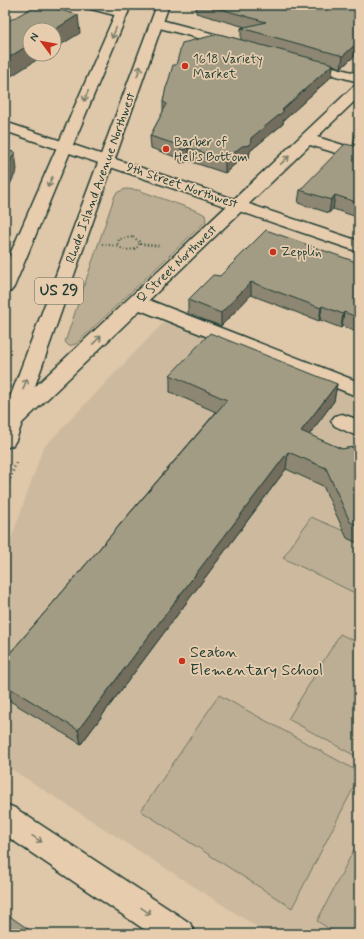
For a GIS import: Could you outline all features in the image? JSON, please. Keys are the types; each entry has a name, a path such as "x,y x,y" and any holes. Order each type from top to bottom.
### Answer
{"main road":[{"path":"91,5 123,9"},
{"name":"Rhode Island Avenue Northwest","path":"8,430 163,5"},
{"name":"US 29","path":"5,287 123,9"},
{"path":"157,23 252,49"},
{"path":"290,59 359,78"},
{"name":"Q Street Northwest","path":"8,430 137,302 359,90"},
{"name":"9th Street Northwest","path":"5,126 359,247"},
{"path":"307,139 359,155"},
{"path":"137,302 359,390"},
{"path":"5,818 179,934"}],"path":[{"path":"117,246 119,239 130,237 139,240 140,244"},
{"path":"102,244 117,246 122,250 136,248 140,244 164,246"}],"shaded area":[{"path":"126,189 138,190 200,212 205,215 206,221 76,344 69,346 65,342 115,195"},
{"name":"Seaton Elementary School","path":"168,318 359,395 359,934 268,934 5,765 5,557 43,448"},
{"path":"311,517 344,531 359,544 359,595 283,558"},
{"path":"340,634 359,643 359,758 288,719"},
{"path":"219,695 359,772 359,777 292,908 141,811"},
{"path":"359,840 359,934 337,934 317,921"}],"building":[{"path":"37,5 43,5 78,15 62,25 62,22 22,22 22,49 5,60 5,23"},
{"path":"207,5 346,5 359,8 359,41 343,56 241,28 266,22"},
{"path":"219,34 333,64 282,110 284,111 251,138 250,145 242,146 225,160 189,148 181,150 178,145 150,136 167,104 163,102 166,87 173,65 176,65 182,43"},
{"path":"359,129 359,135 355,134"},
{"path":"345,144 359,147 359,200 356,199 356,202 335,195 331,200 300,190"},
{"path":"5,151 15,152 5,171"},
{"path":"266,230 359,263 359,318 322,306 321,308 251,282 221,313 188,300 213,275 220,276"},
{"path":"210,333 337,384 301,431 342,449 359,446 359,526 350,522 326,468 288,452 78,730 5,685 5,659 227,400 170,375"},
{"path":"5,913 28,929 26,931 30,934 5,934"}],"place":[{"name":"1618 Variety Market","path":"185,66"},
{"name":"Barber of Hell’s Bottom","path":"166,149"},
{"name":"Zepplin","path":"273,252"},
{"name":"Seaton Elementary School","path":"182,661"}]}
